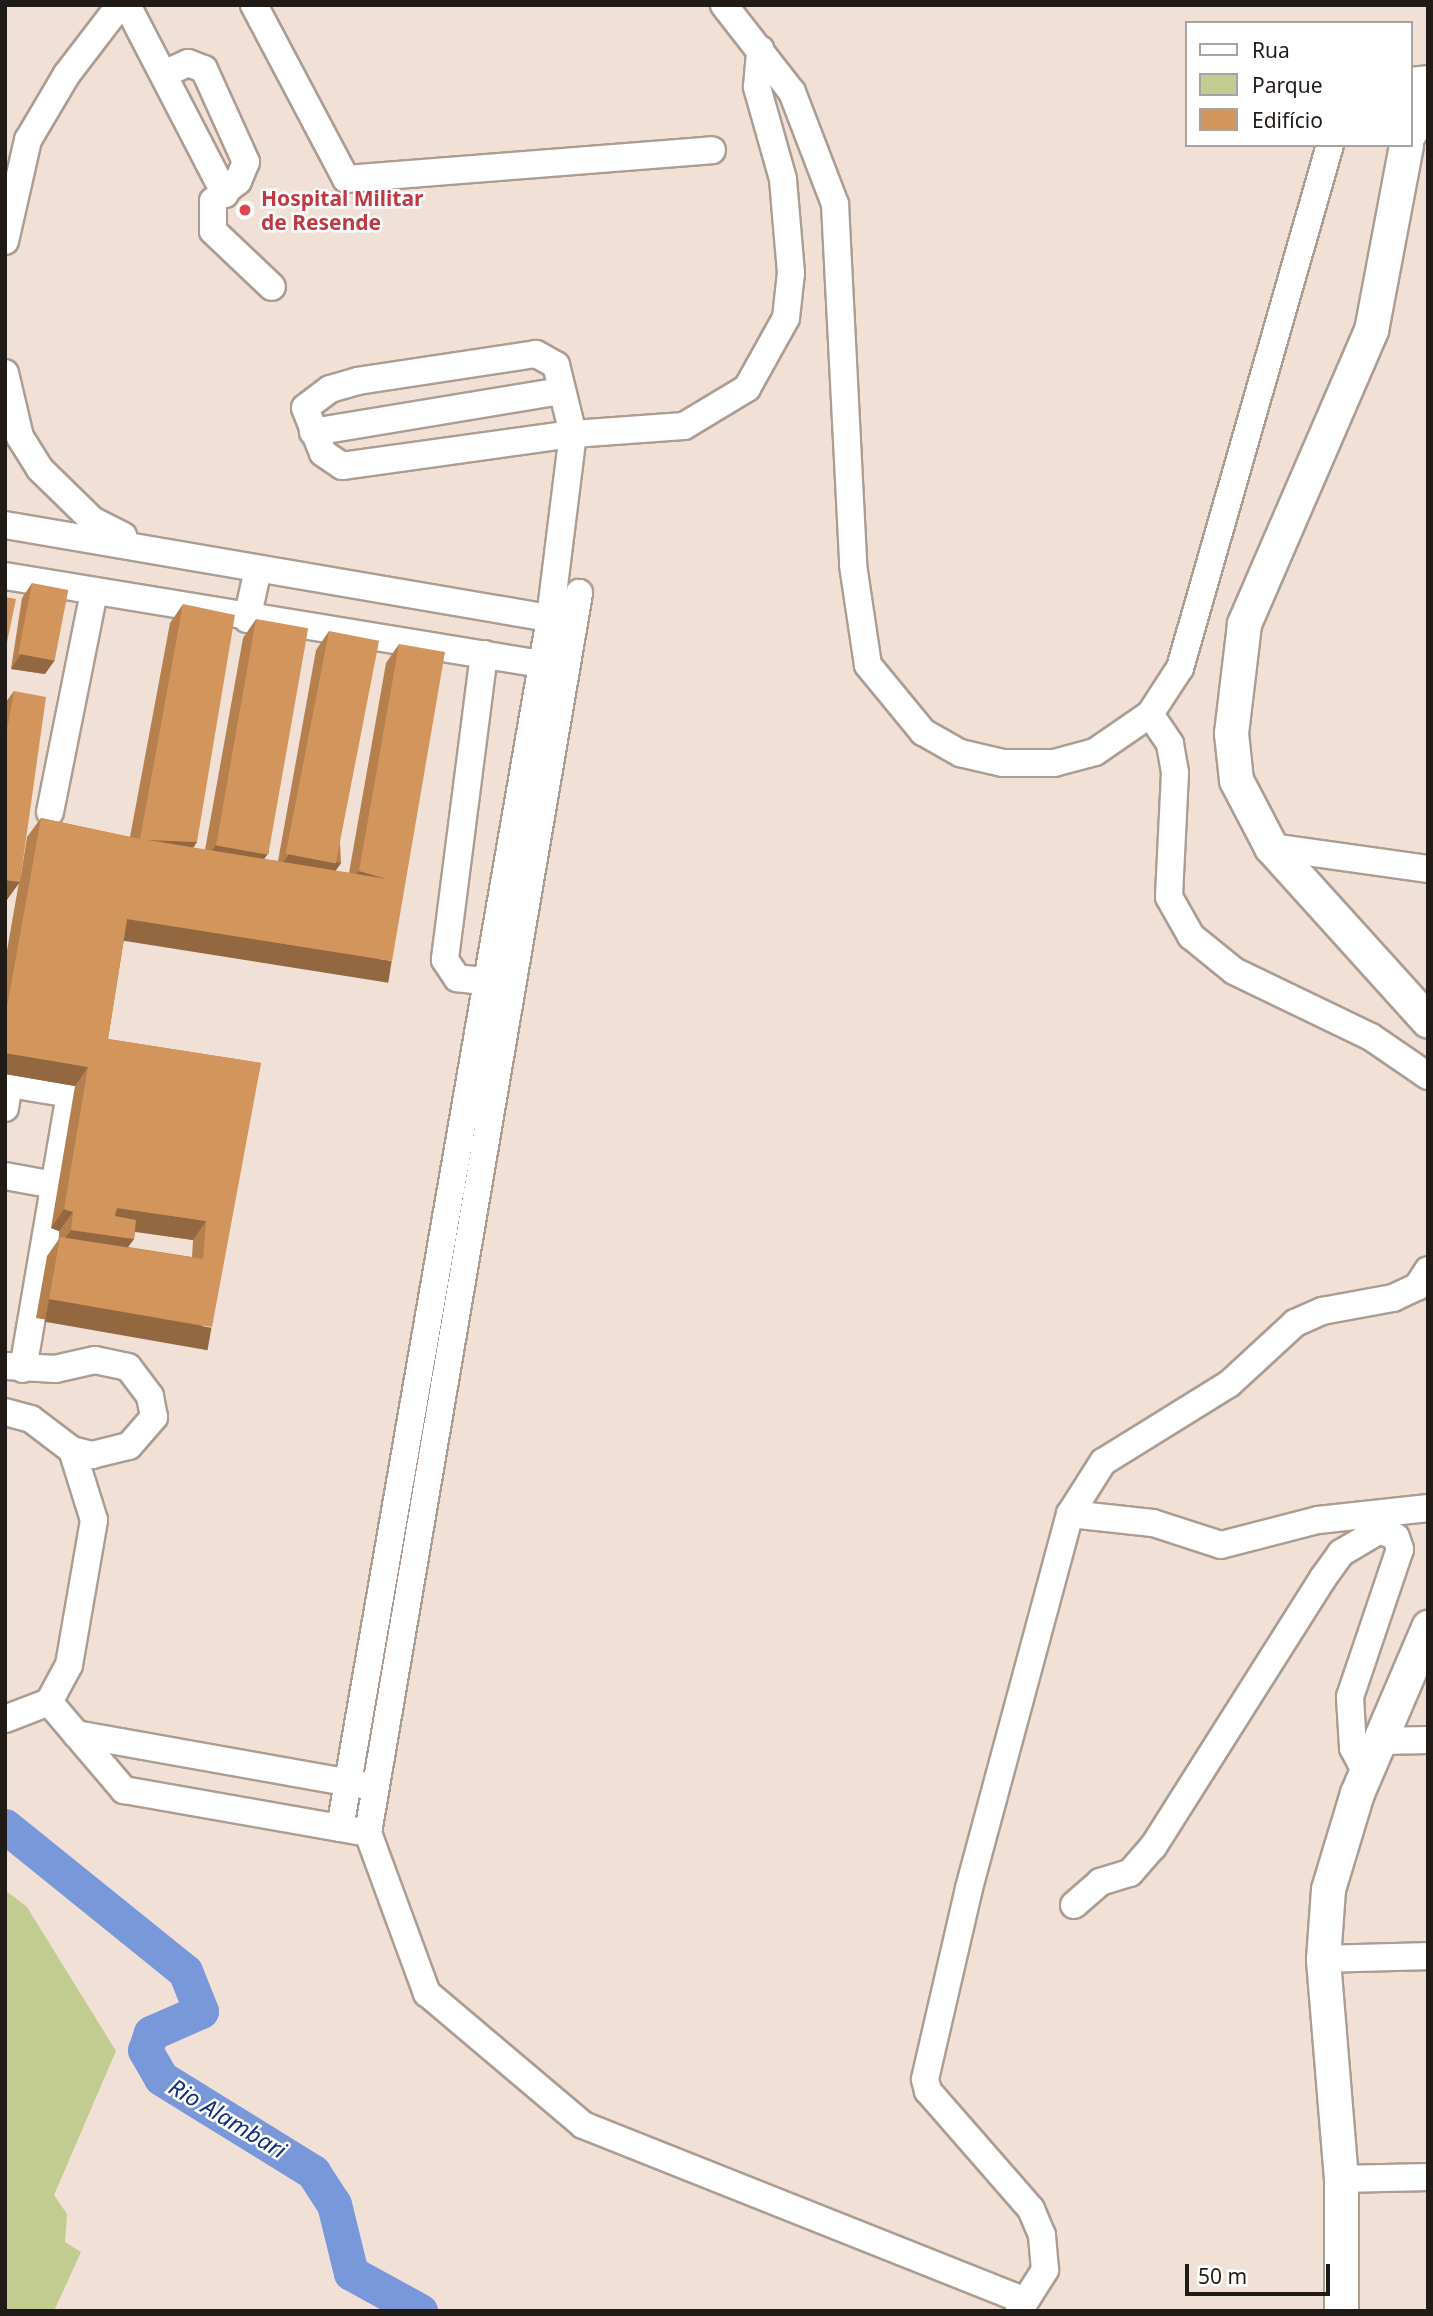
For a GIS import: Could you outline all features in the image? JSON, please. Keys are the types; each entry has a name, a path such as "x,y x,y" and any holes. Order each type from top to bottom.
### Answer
{"main road":[{"path":"1412,128 1428,96"},
{"path":"1406,147 1367,342 1244,624 1231,733 1237,780 1271,847 1428,1021"},
{"path":"1341,2311 1341,2179 1323,1959 1328,1889 1366,1772 1428,1628"}],"street":[{"path":"5,241 29,140 67,74 120,5"},
{"path":"127,5 166,73 225,194"},
{"path":"254,5 346,179 712,150"},
{"path":"724,5 792,92 835,204 853,565 868,665 923,732 960,753 1003,763 1054,764 1095,752 1150,714 1180,668 1329,147"},
{"path":"340,1828 389,1632 555,667 562,621 573,435 562,391 549,358 516,355 330,389 305,408 313,432 327,458 342,466 573,435 684,426 707,417 747,388 768,357 786,318 791,273 783,179 757,87 760,49"},
{"path":"166,73 188,63 204,69 246,162 225,194 213,201 213,230 272,287"},
{"path":"5,373 20,437 40,469 92,520 150,548"},
{"path":"313,432 562,391"},
{"path":"5,525 562,621"},
{"path":"247,619 258,569"},
{"path":"5,576 247,619 555,667"},
{"path":"50,812 94,591"},
{"path":"562,621 579,593"},
{"path":"484,654 445,960 457,978 500,984"},
{"path":"1150,714 1170,744 1175,773 1169,897 1191,936 1234,971 1371,1037 1428,1076"},
{"path":"1271,847 1428,869"},
{"path":"5,1108 9,1084 70,1094 54,1185 14,1368 110,1362 128,1367 150,1396 155,1417 144,1436 108,1454 72,1450 31,1419 5,1412"},
{"path":"5,1176 54,1185"},
{"path":"389,1632 376,1788 368,1833 427,1993 583,2125 1021,2306 1040,2282 1047,2254 1031,2208 928,2091 925,2079 1070,1514 1103,1462 1219,1390 1295,1323 1322,1311 1393,1298 1417,1287 1428,1269"},
{"path":"5,1719 49,1702 69,1665 94,1520 72,1450"},
{"path":"1070,1514 1153,1523 1221,1545 1318,1520 1428,1508"},
{"path":"1074,1905 1100,1882 1130,1873 1153,1847 1323,1578 1341,1553 1380,1530 1396,1537 1400,1549 1350,1697 1353,1748 1366,1772"},
{"path":"49,1702 124,1790 368,1833"},
{"path":"76,1734 376,1788"},
{"path":"1380,1741 1428,1740"},
{"path":"1323,1959 1428,1956"},
{"path":"1341,2179 1428,2177"}],"green space":[{"path":"5,1890 27,1907 116,2051 54,2195 67,2214 65,2242 81,2252 54,2311 5,2311"}],"building":[{"path":"32,583 68,590 55,661 18,654"},
{"path":"5,597 16,599 5,652"},
{"path":"183,604 235,615 197,842 148,840 387,879 359,871 399,644 445,652 392,961 127,919 108,1039 261,1063 212,1327 49,1299 60,1237 203,1259 206,1221 117,1208 115,1216 136,1220 134,1239 71,1230 73,1212 64,1209 88,1067 5,1053 5,1018 41,818 140,839"},
{"path":"256,619 308,628 268,855 216,846"},
{"path":"329,631 379,641 336,864 286,854"},
{"path":"14,691 46,697 20,882 5,880 5,741"}],"waterway":[{"name":"Rio Alambari","path":"5,1826 185,1971 201,2011 151,2033 145,2050 161,2078 313,2172 334,2204 351,2273 420,2311"}],"place":[{"name":"Hospital Militar de Resende","path":"245,210"}]}
